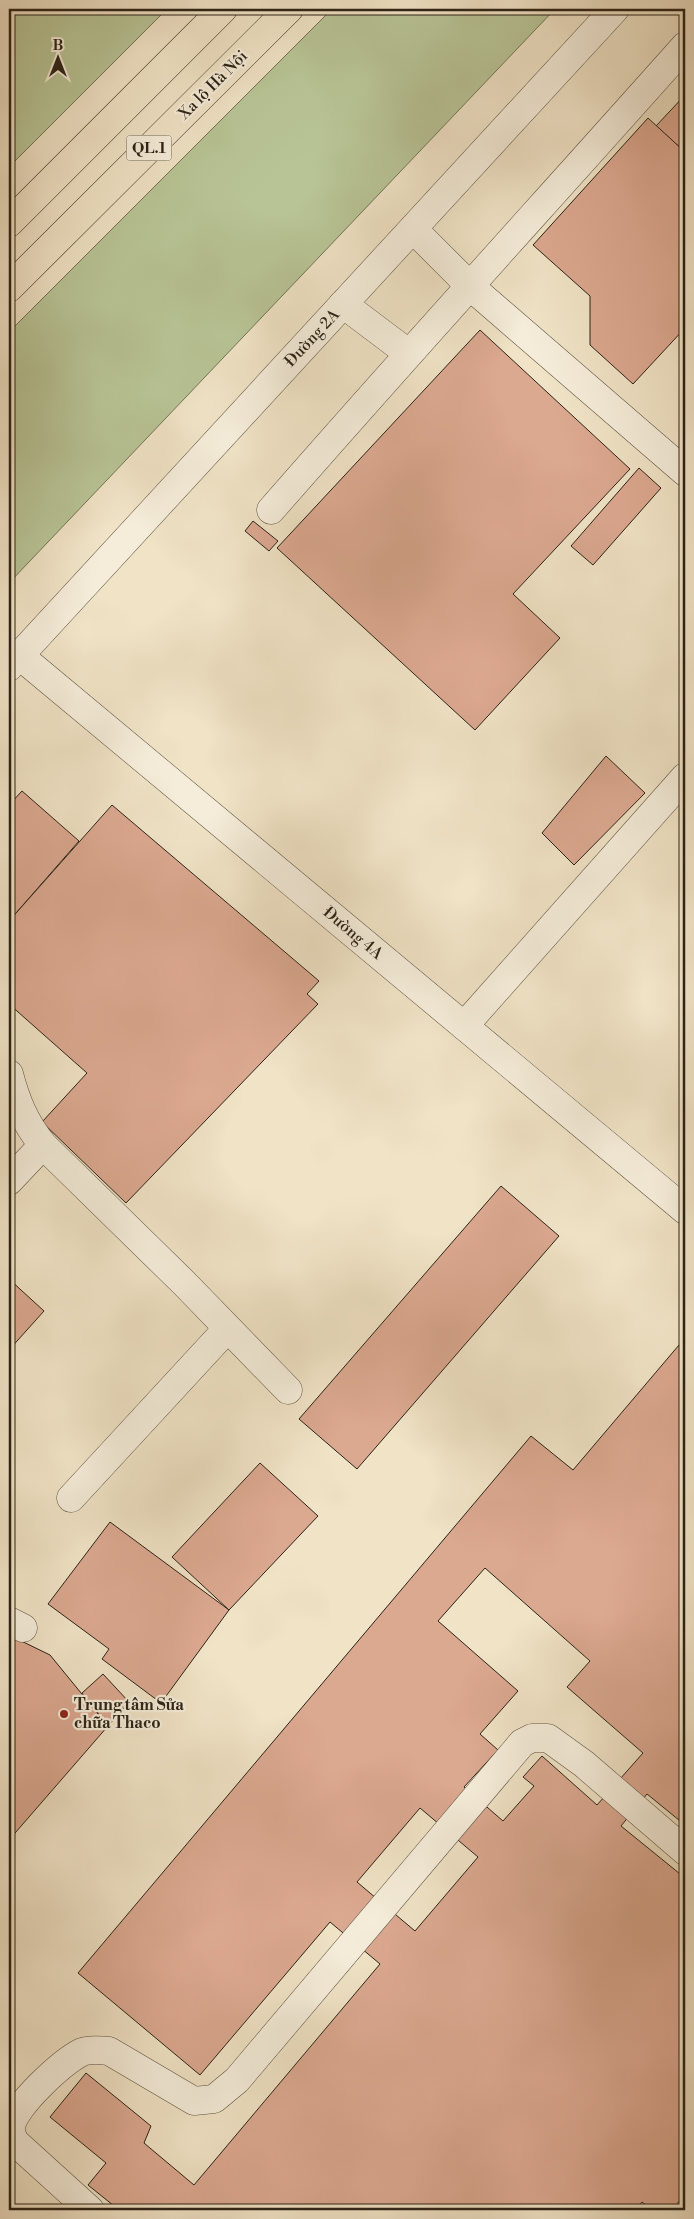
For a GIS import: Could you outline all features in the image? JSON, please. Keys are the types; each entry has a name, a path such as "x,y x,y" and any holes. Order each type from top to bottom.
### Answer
{"highway":[{"name":"QL.1","path":"9,223 223,9"},
{"name":"Xa lộ Hà Nội","path":"9,288 289,9"}],"street":[{"name":"Đường 2A","path":"14,662 615,9"},
{"path":"271,510 408,353 471,287 685,46"},
{"path":"413,229 471,287 685,472"},
{"path":"344,304 408,353"},
{"name":"Đường 4A","path":"14,662 464,1026 685,1210"},
{"path":"464,1026 685,777"},
{"path":"9,1074 15,1097 28,1127 43,1146 184,1283 288,1390"},
{"path":"9,1181 43,1146"},
{"path":"71,1498 227,1329"},
{"path":"90,2210 15,2142 10,2129 16,2113 57,2069 83,2052 94,2050 108,2051 194,2101 214,2099 237,2080 522,1743 532,1738 548,1738 584,1764 685,1852"}],"green space":[{"path":"9,9 167,9 9,167"},
{"path":"332,9 555,9 9,583 9,332"}],"building":[{"path":"685,95 685,152 656,126"},
{"path":"648,118 685,152 685,328 633,384 590,345 590,296 533,245"},
{"path":"480,330 630,469 513,594 560,638 475,730 277,548"},
{"path":"639,468 661,488 593,565 571,546"},
{"path":"253,521 278,541 269,551 245,531"},
{"path":"606,756 645,793 574,865 542,833"},
{"path":"22,791 79,841 9,921 9,805"},
{"path":"112,805 319,981 307,994 318,1004 126,1203 42,1122 87,1073 9,1004 9,921"},
{"path":"501,1186 559,1236 357,1469 299,1419"},
{"path":"9,1279 44,1311 9,1350"},
{"path":"679,1345 685,1350 685,1825 647,1794 621,1826 685,1878 685,2194 672,2210 652,2210 642,2202 635,2210 119,2210 88,2185 106,2163 50,2117 86,2073 151,2126 144,2143 194,2185 380,1964 330,1922 200,2075 78,1973 531,1436 573,1470","holes":["485,1568 590,1661 567,1687 643,1753 597,1805 542,1756 523,1777 534,1786 503,1821 464,1787 498,1750 480,1734 518,1691 438,1621","420,1808 478,1857 415,1931 357,1882"]},
{"path":"260,1463 318,1516 229,1610 172,1557"},
{"path":"110,1522 229,1610 161,1703 102,1659 109,1649 48,1604"},
{"name":"Trung tâm Sửa chữa Thaco","path":"9,1635 50,1655 108,1726 9,1840"},
{"path":"103,1674 129,1702 108,1726 82,1693"}],"place":[{"name":"Trung tâm Sửa chữa Thaco","path":"64,1714"}]}
